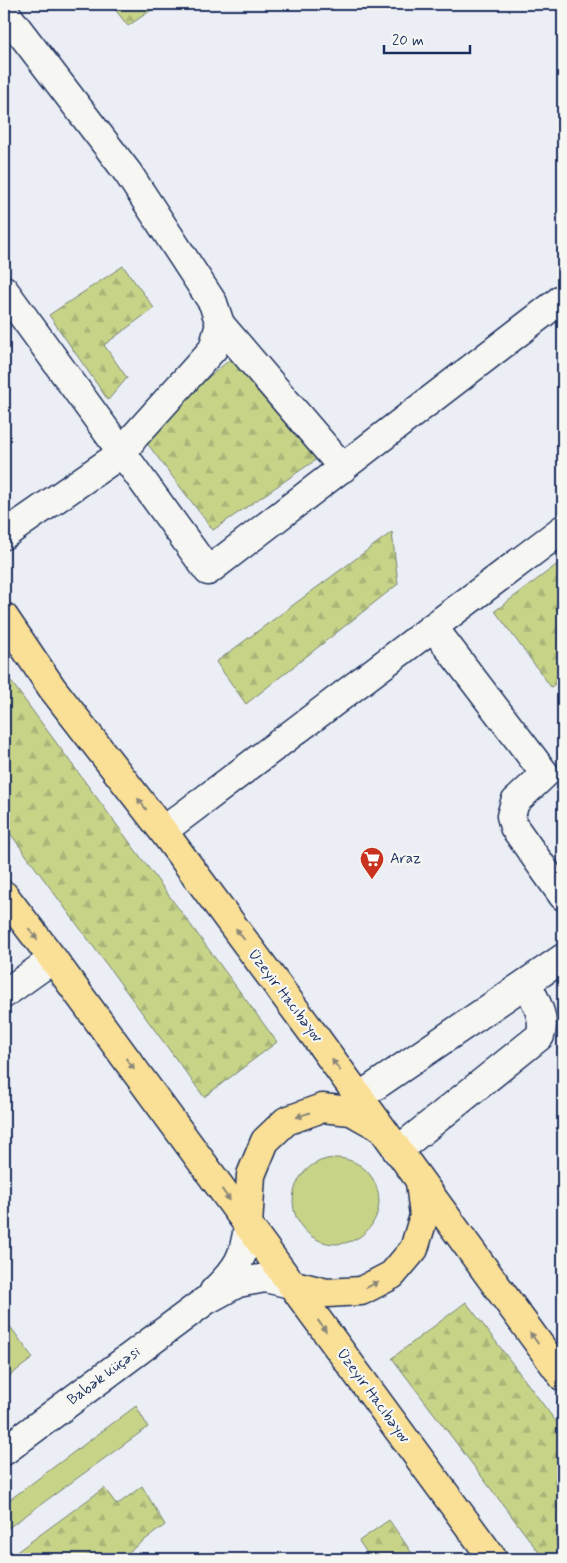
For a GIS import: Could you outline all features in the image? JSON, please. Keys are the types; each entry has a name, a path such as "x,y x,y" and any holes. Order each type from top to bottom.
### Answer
{"main road":[{"name":"Üzeyir Hacıbəyov","path":"4,618 52,688 163,831 563,1377"},
{"name":"Üzeyir Hacıbəyov","path":"4,895 53,959 493,1559"},
{"path":"248,1226 251,1175 265,1141 286,1121 322,1108 351,1111 382,1128"},
{"path":"291,1284 327,1293 361,1291 392,1275 414,1249 424,1216 420,1181"}],"street":[{"path":"4,11 128,173 213,302 220,324 343,468"},
{"path":"4,290 208,571 563,298"},
{"path":"4,535 122,453 134,437 213,349 220,324"},
{"path":"163,831 563,529"},
{"path":"433,627 545,774 515,802 511,816 514,828 563,896"},
{"path":"359,1097 563,958"},
{"path":"4,994 53,959"},
{"path":"398,1150 540,1036 543,1028 542,1019 527,983"},
{"path":"204,1301 232,1273 245,1248 248,1226"},
{"path":"204,1301 238,1283 265,1278 291,1284"},
{"name":"Babək küçəsi","path":"4,1451 204,1301"}],"green space":[{"path":"111,4 160,4 128,26"},
{"path":"123,266 154,308 104,345 127,378 108,400 49,315"},
{"path":"238,353 317,459 213,530 140,434"},
{"path":"392,532 398,584 246,704 216,662"},
{"path":"563,560 563,678 551,687 495,611"},
{"path":"4,672 277,1042 204,1097 4,825"},
{"path":"336,1158 353,1161 367,1170 376,1184 379,1201 376,1218 367,1232 353,1241 336,1244 319,1241 305,1232 296,1218 293,1201 296,1184 305,1170 319,1161"},
{"path":"466,1302 563,1431 563,1559 544,1559 392,1358"},
{"path":"4,1318 33,1358 4,1380"},
{"path":"136,1406 148,1427 4,1531 4,1504"},
{"path":"142,1486 165,1525 119,1559 7,1559 104,1488 117,1505"},
{"path":"389,1520 416,1559 371,1559 359,1541"}],"place":[{"name":"Araz","path":"372,880"}]}
